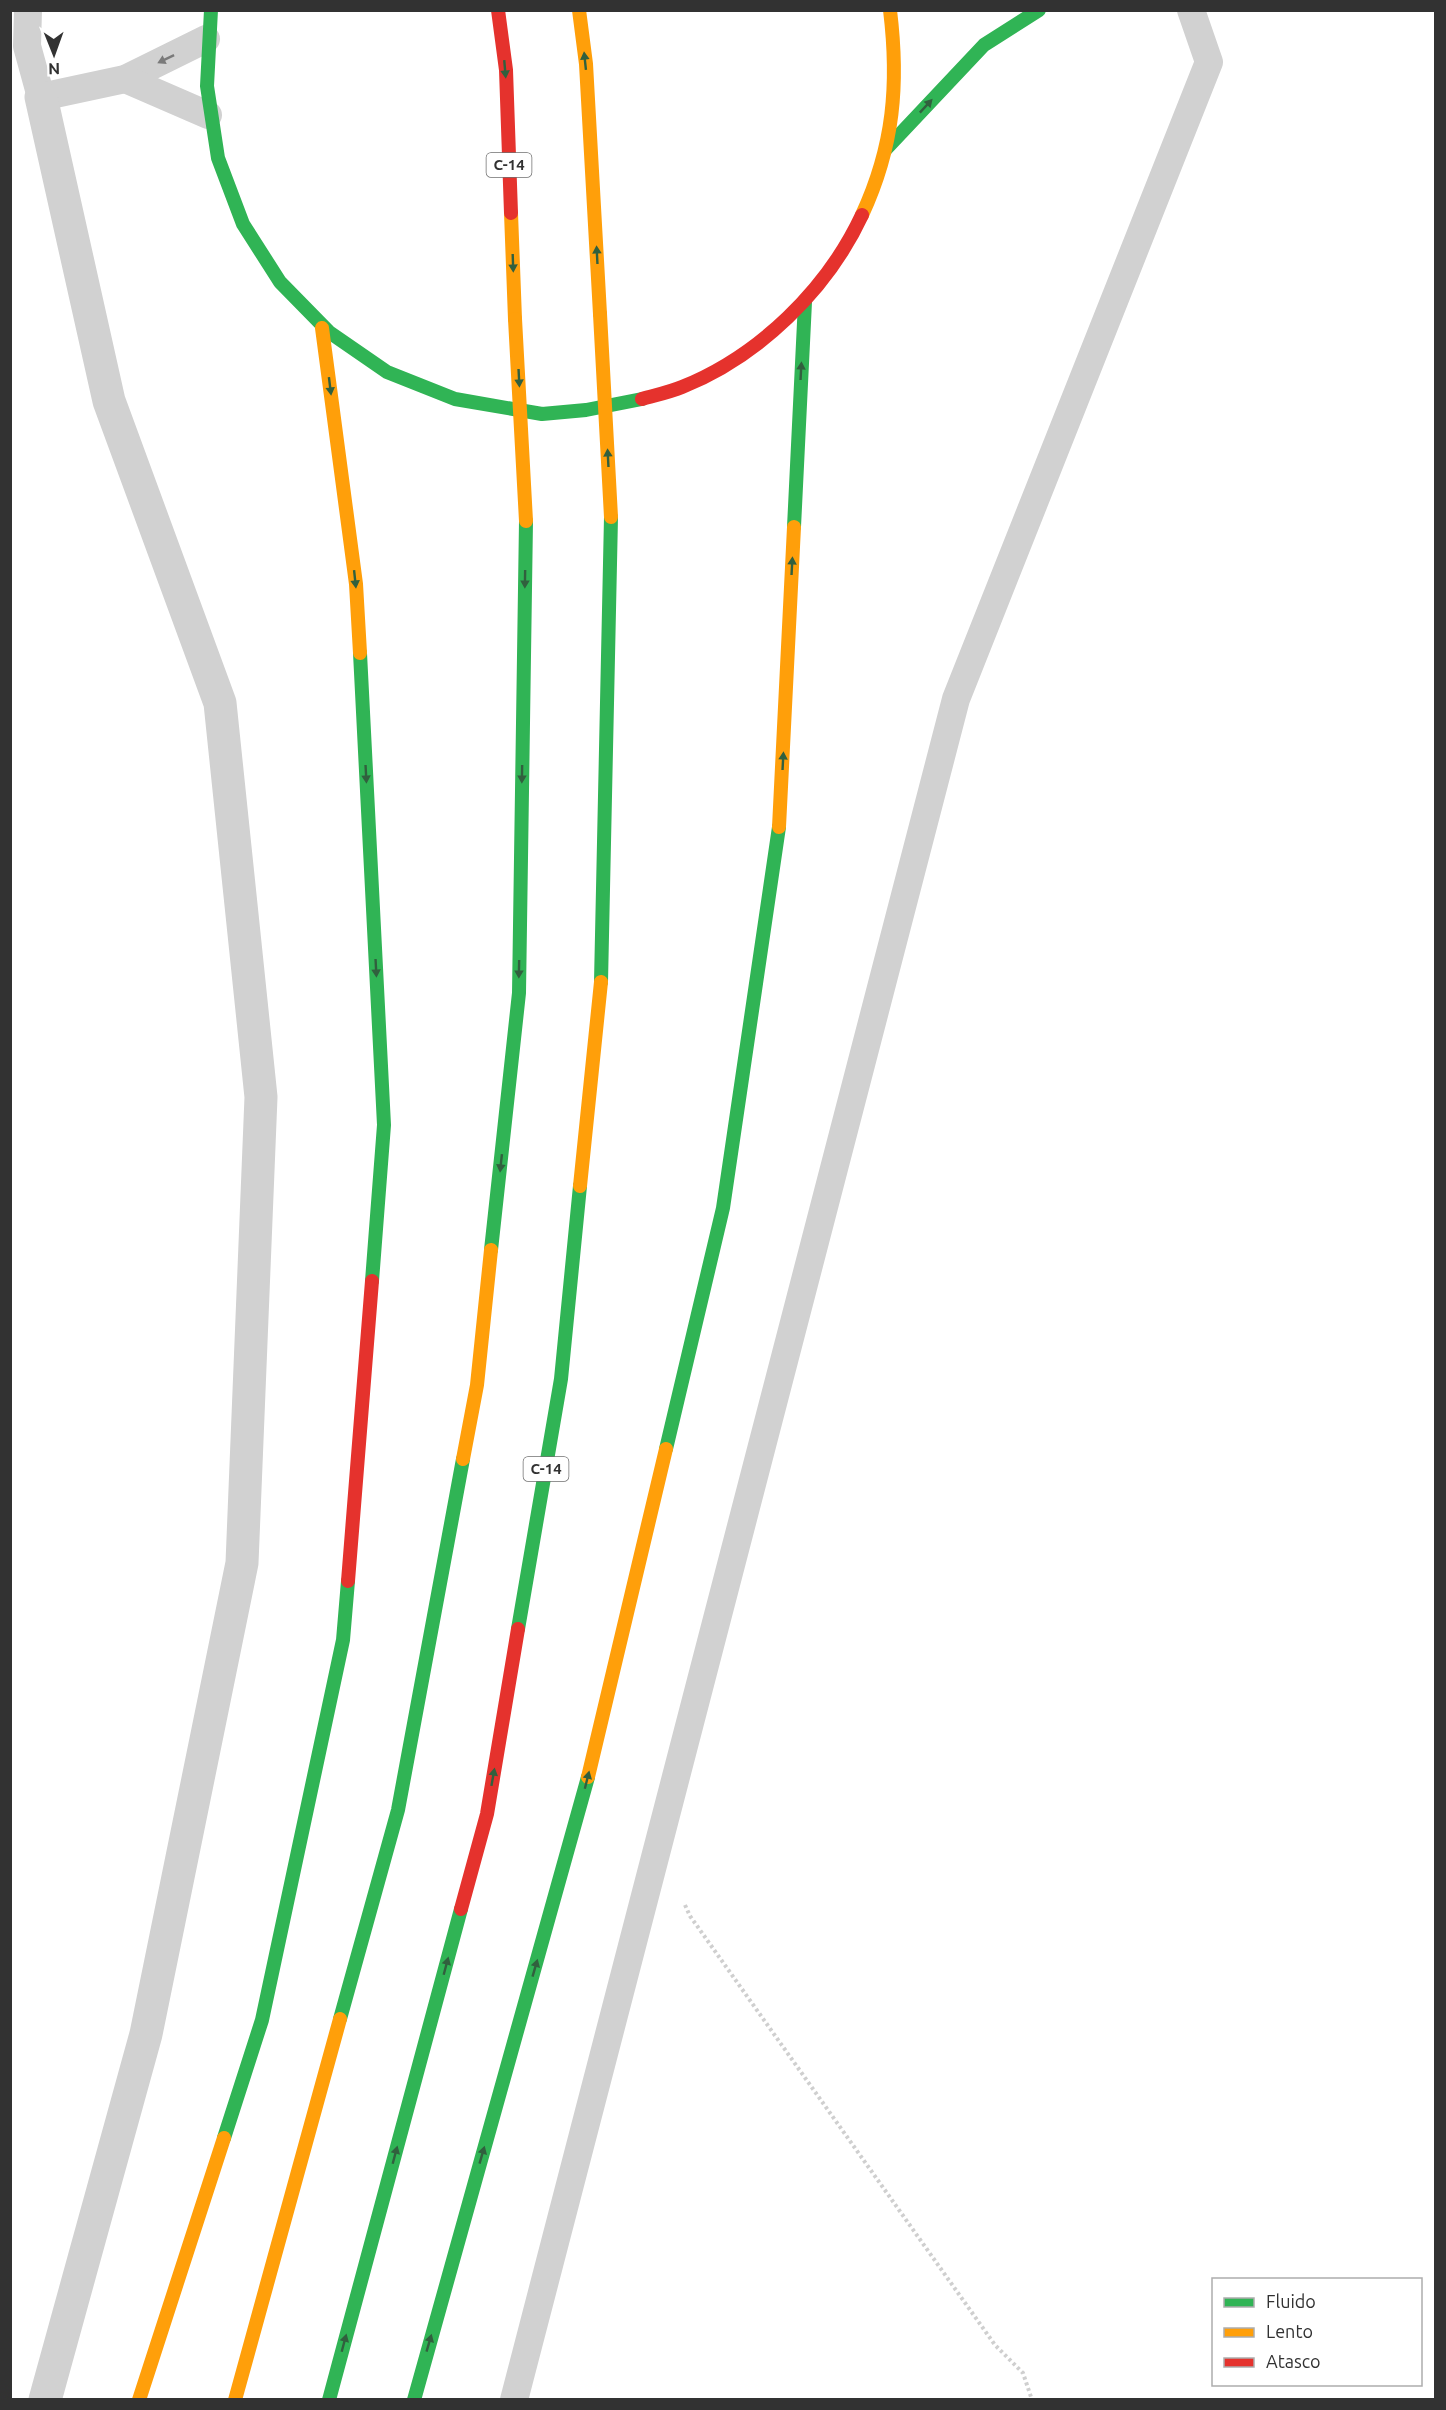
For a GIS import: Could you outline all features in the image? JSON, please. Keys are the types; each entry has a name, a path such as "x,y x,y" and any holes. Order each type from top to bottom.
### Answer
{"main road":[{"path":"211,10 206,39 205,77 208,115 218,163 235,209 258,253 288,292 322,328 385,372 456,400 531,413 607,408 680,388 747,352 805,302 832,268 855,230 874,190 886,149 894,91 895,53 890,10"},
{"name":"C-14","path":"235,2400 398,1810 477,1385 519,993 526,521 515,319 506,70 498,10"},
{"name":"C-14","path":"329,2400 487,1814 561,1379 601,983 611,517 586,64 579,10"},
{"path":"886,149 984,45 1039,10"},
{"path":"414,2400 587,1781 723,1208 780,819 805,302"},
{"path":"139,2400 262,2020 343,1640 384,1125 356,584 322,328"}],"street":[{"path":"41,97 110,401 220,703 261,1097 242,1563 146,2034 45,2400"}],"lane":[{"path":"28,10 27,46 41,97 125,80 206,39"},
{"path":"514,2400 956,699 1209,62 1191,10"},
{"path":"125,80 208,115"}],"path":[{"path":"651,1871 670,1884 682,1898 690,1917 860,2157 995,2345 1023,2373 1032,2400"}],"traffic: fast":[{"path":"211,10 207,86 218,158 243,224 280,282 329,332 387,372 455,399 542,414 586,410 642,399"},
{"path":"886,149 984,45 1039,10"},
{"path":"794,527 805,302"},
{"path":"601,982 611,517"},
{"path":"491,1250 519,993 526,521"},
{"path":"360,653 384,1125 372,1281"},
{"path":"666,1449 723,1208 779,827"},
{"path":"518,1629 561,1379 580,1186"},
{"path":"340,2019 398,1810 463,1459"},
{"path":"224,2138 262,2020 343,1640 348,1581"},
{"path":"414,2400 588,1777"},
{"path":"329,2400 461,1909"}],"traffic: slow":[{"path":"579,10 586,64 600,314"},
{"path":"862,215 881,164 891,114 894,64 890,10"},
{"path":"511,213 515,319"},
{"path":"600,314 611,517"},
{"path":"515,319 526,521"},
{"path":"322,328 356,584 360,653"},
{"path":"779,827 794,527"},
{"path":"580,1186 601,982"},
{"path":"463,1459 477,1385 491,1250"},
{"path":"588,1777 666,1449"},
{"path":"235,2400 340,2019"},
{"path":"139,2400 224,2138"}],"traffic: jam":[{"path":"498,10 506,70 511,213"},
{"path":"642,399 677,389 710,374 738,358 764,339 788,318 830,269 862,215"},
{"path":"348,1581 372,1281"},
{"path":"461,1909 487,1814 518,1629"}]}
